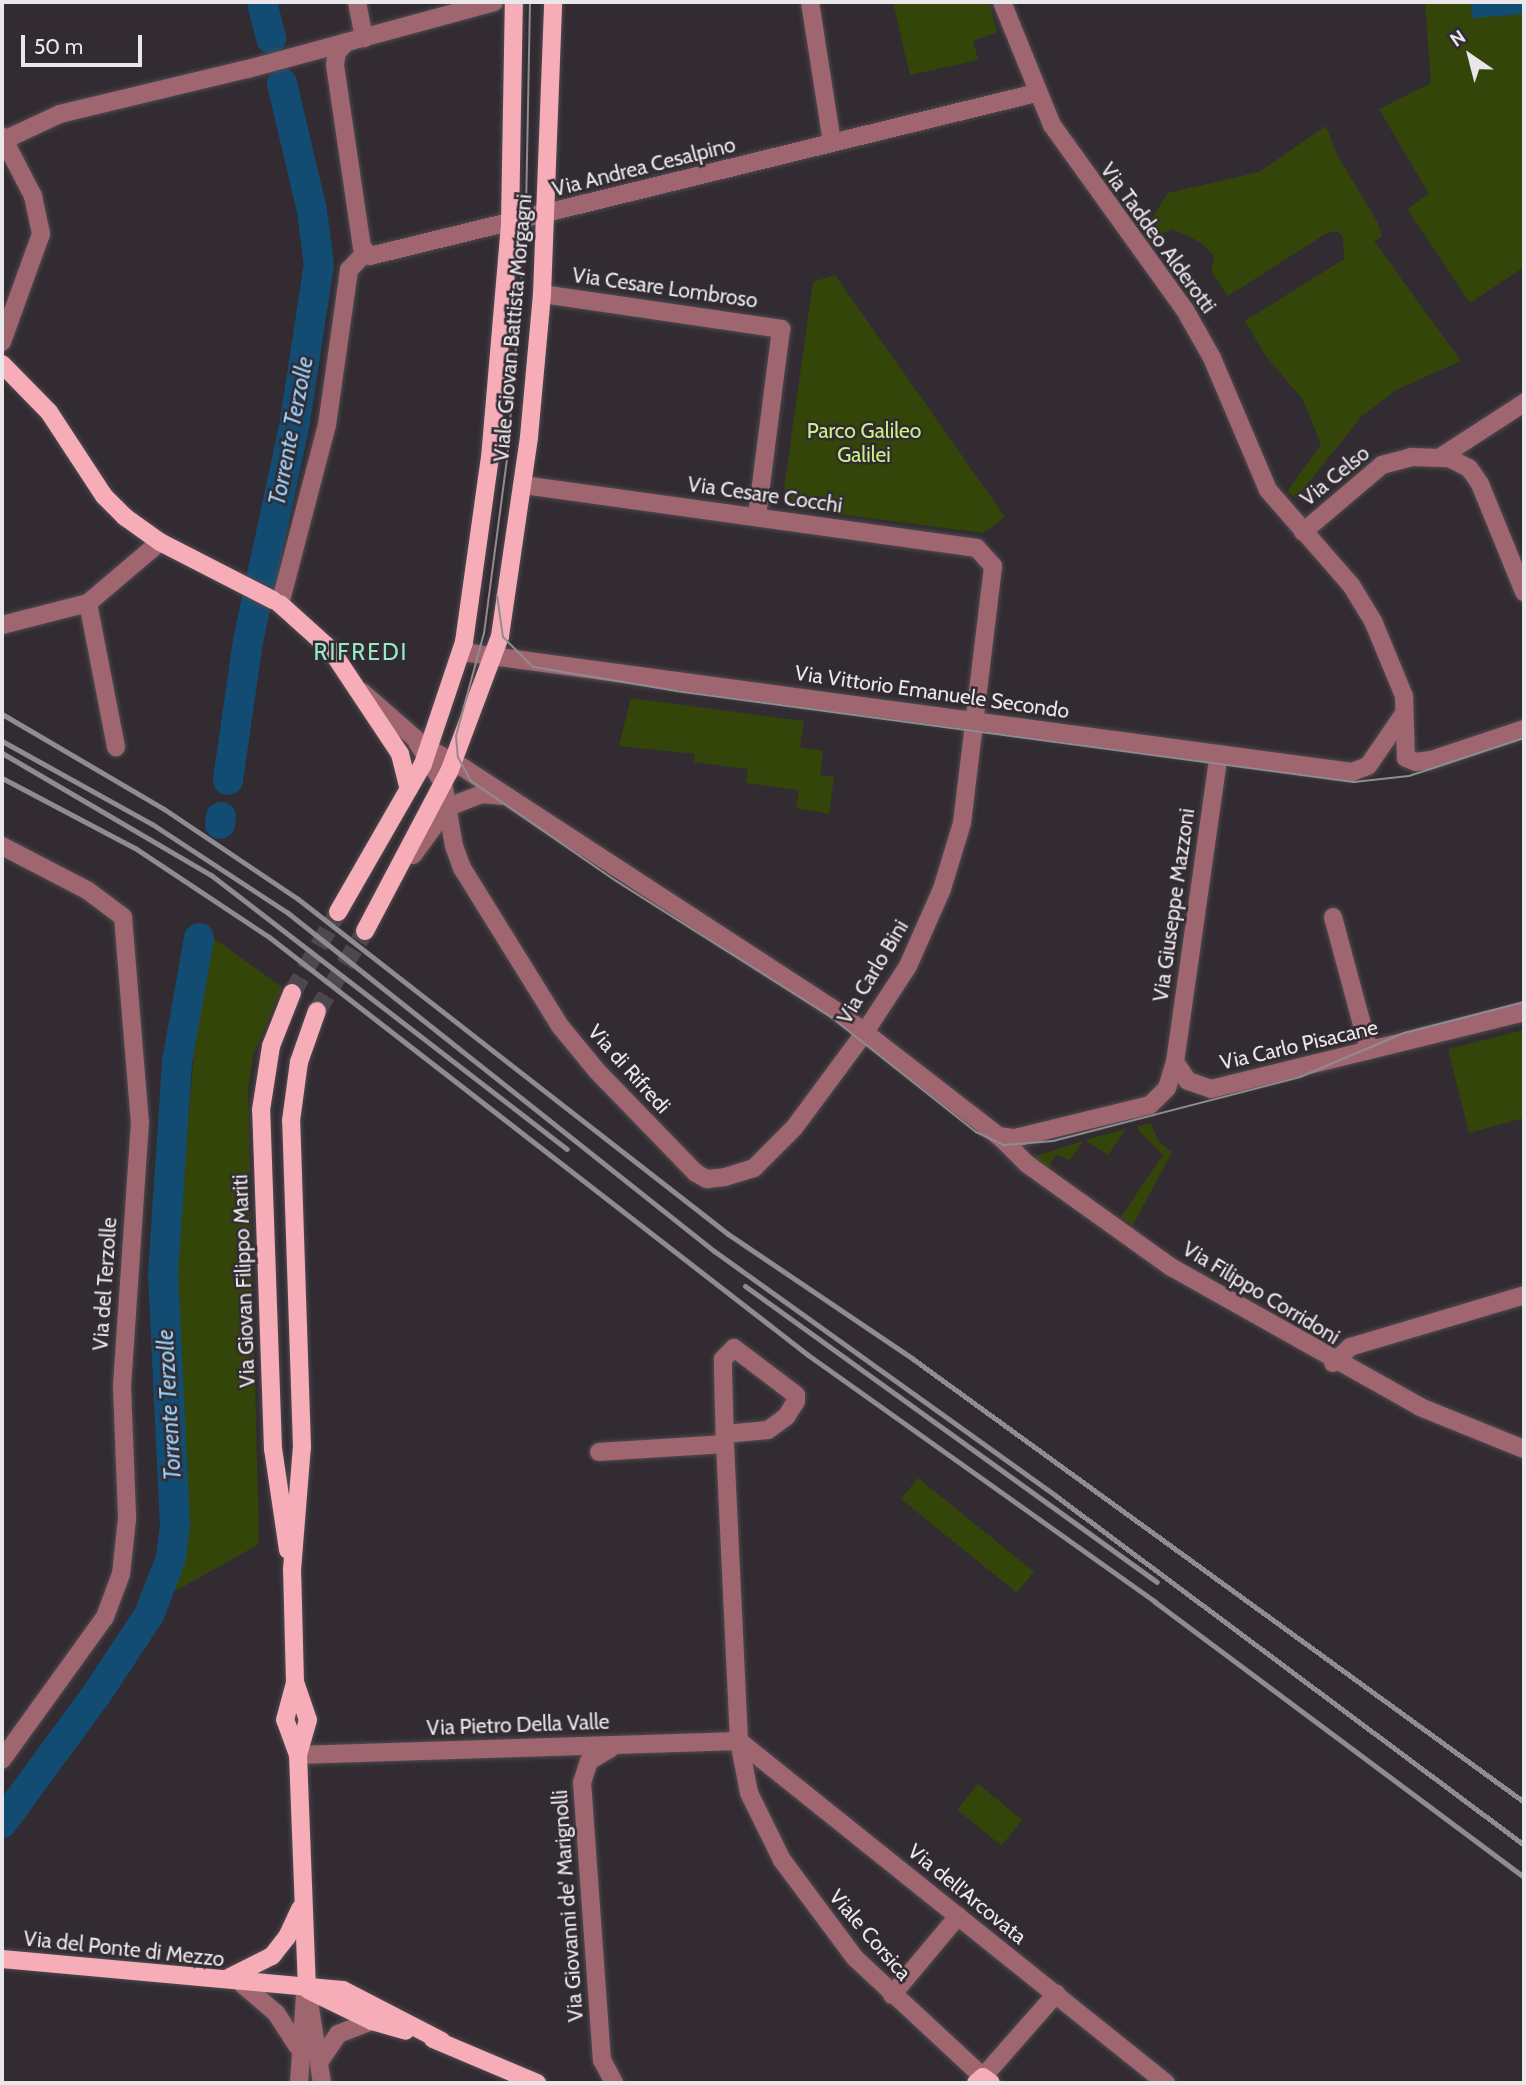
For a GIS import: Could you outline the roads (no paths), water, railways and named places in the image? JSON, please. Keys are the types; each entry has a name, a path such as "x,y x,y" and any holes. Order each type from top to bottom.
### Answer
{"main road":[{"name":"Viale Giovan Battista Morgagni","path":"409,790 462,652 490,458 510,223 514,2"},
{"name":"Viale Giovan Battista Morgagni","path":"419,837 454,762 494,656 522,485 548,215 553,2"},
{"path":"2,364 56,422 111,505 160,542 276,602 331,650 403,759 409,790 338,912"},
{"path":"365,931 387,892 393,871 419,837"},
{"name":"Via Giovan Filippo Mariti","path":"292,993 271,1046 261,1110 273,1448 292,1570"},
{"name":"Via Giovan Filippo Mariti","path":"307,1989 298,1755 285,1720 295,1682 292,1570 302,1447 291,1121 299,1062 317,1011"},
{"path":"214,1981 250,1971 272,1956 291,1931 302,1903"},
{"name":"Via del Ponte di Mezzo","path":"2,1959 357,1996 442,2041 534,2083"},
{"name":"Via del Ponte di Mezzo","path":"307,1989 372,2021 442,2041"}],"street":[{"path":"356,40 357,2"},
{"path":"2,342 41,234 33,196 3,139 60,114 254,68 494,2"},
{"path":"810,2 832,142"},
{"name":"Via Taddeo Alderotti","path":"1002,2 1036,93 1084,174 1185,310 1212,358 1259,474 1273,498 1362,602 1390,657 1405,712 1402,748 1413,762 1524,729"},
{"path":"276,602 327,425 349,270 365,253 335,68 337,52 356,40"},
{"path":"305,54 328,57 335,68"},
{"name":"Via Andrea Cesalpino","path":"365,253 376,256 548,215 1036,93"},
{"name":"Via Cesare Lombroso","path":"542,294 781,329 757,517"},
{"path":"1524,403 1441,456 1475,474 1524,592"},
{"name":"Via Celso","path":"1303,532 1382,465 1411,457 1441,456"},
{"name":"Via Cesare Cocchi","path":"522,485 977,548 993,566"},
{"path":"2,625 88,603 160,542"},
{"name":"Via Carlo Bini","path":"707,1179 749,1171 794,1128 865,1032 908,965 943,889 962,822 993,566"},
{"path":"88,603 116,747"},
{"name":"Via Vittorio Emanuele Secondo","path":"462,652 1352,772 1364,769 1405,712"},
{"path":"357,687 424,749"},
{"name":"Via Filippo Corridoni","path":"424,749 454,762 865,1032 998,1136 1037,1172 1171,1267 1333,1363 1420,1408 1524,1448"},
{"name":"Via di Rifredi","path":"424,749 443,783 458,859 528,978 597,1072 688,1167 707,1179"},
{"name":"Via Giuseppe Mazzoni","path":"1175,1062 1219,754"},
{"path":"419,837 448,807 485,793 510,799"},
{"name":"Via del Terzolle","path":"2,846 117,909 126,925 140,1122 122,1386 127,1519 125,1555 111,1606 2,1760"},
{"path":"1333,917 1369,1050"},
{"name":"Via Carlo Pisacane","path":"1175,1062 1188,1081 1211,1088 1524,1013"},
{"path":"998,1136 1015,1138 1150,1105 1167,1088 1175,1062"},
{"path":"1333,1363 1344,1350 1524,1295"},
{"path":"1352,1372 1367,1342"},
{"name":"Viale Corsica","path":"598,1452 725,1439 768,1430 786,1417 796,1401 796,1395 734,1348 723,1359 725,1439 739,1741 748,1791 782,1860 821,1918 892,1995 984,2081"},
{"name":"Via Pietro Della Valle","path":"298,1755 739,1741"},
{"name":"Via dell'Arcovata","path":"739,1741 1166,2083"},
{"name":"Via Giovanni de' Marignolli","path":"614,2083 602,2060 582,1782 585,1767 594,1756 621,1745"},
{"path":"748,1791 766,1773 784,1775"},
{"path":"892,1995 958,1916"},
{"name":"Via del Ponte di Mezzo","path":"242,1984 271,2008 299,2047"},
{"name":"Via Giovan Filippo Mariti","path":"299,2083 299,2047 307,1989"},
{"name":"Via Giovan Filippo Mariti","path":"307,1989 322,2083"},
{"path":"984,2081 1056,1994"},
{"path":"320,2061 338,2034 372,2021"}],"water":[{"path":"1471,2 1524,2 1524,14 1472,18"}],"waterway":[{"name":"Torrente Terzolle","path":"262,2 271,39"},
{"name":"Torrente Terzolle","path":"228,780 248,641 295,421 319,265 312,211 282,83"},
{"name":"Torrente Terzolle","path":"220,824 221,817"},
{"name":"Torrente Terzolle","path":"2,1823 96,1695 149,1615 171,1558 175,1526 163,1274 177,1062 199,938"}],"tunnel":[{"path":"292,993 338,912"},
{"path":"317,1011 365,931"}],"tram line":[{"path":"530,2 526,219 507,459 484,633 456,736 458,757 471,781 616,881 831,1017 976,1132 1004,1145 1053,1141 1300,1077 1404,1033 1524,1002"},
{"path":"497,595 503,637 533,667 676,691 1354,782 1409,776 1524,738"}],"railway":[{"path":"2,714 164,809 298,899 728,1234 913,1359 1524,1802"},
{"path":"2,741 152,824 288,913 714,1251 1056,1496 1524,1845"},
{"path":"2,753 211,875 567,1149"},
{"path":"2,778 135,848 269,937 808,1355 1155,1602 1524,1877"},
{"path":"745,1286 1157,1582"}],"district":[{"name":"RIFREDI","path":"361,652"}],"park label":[{"name":"Parco Galileo Galilei","path":"864,443"}]}
